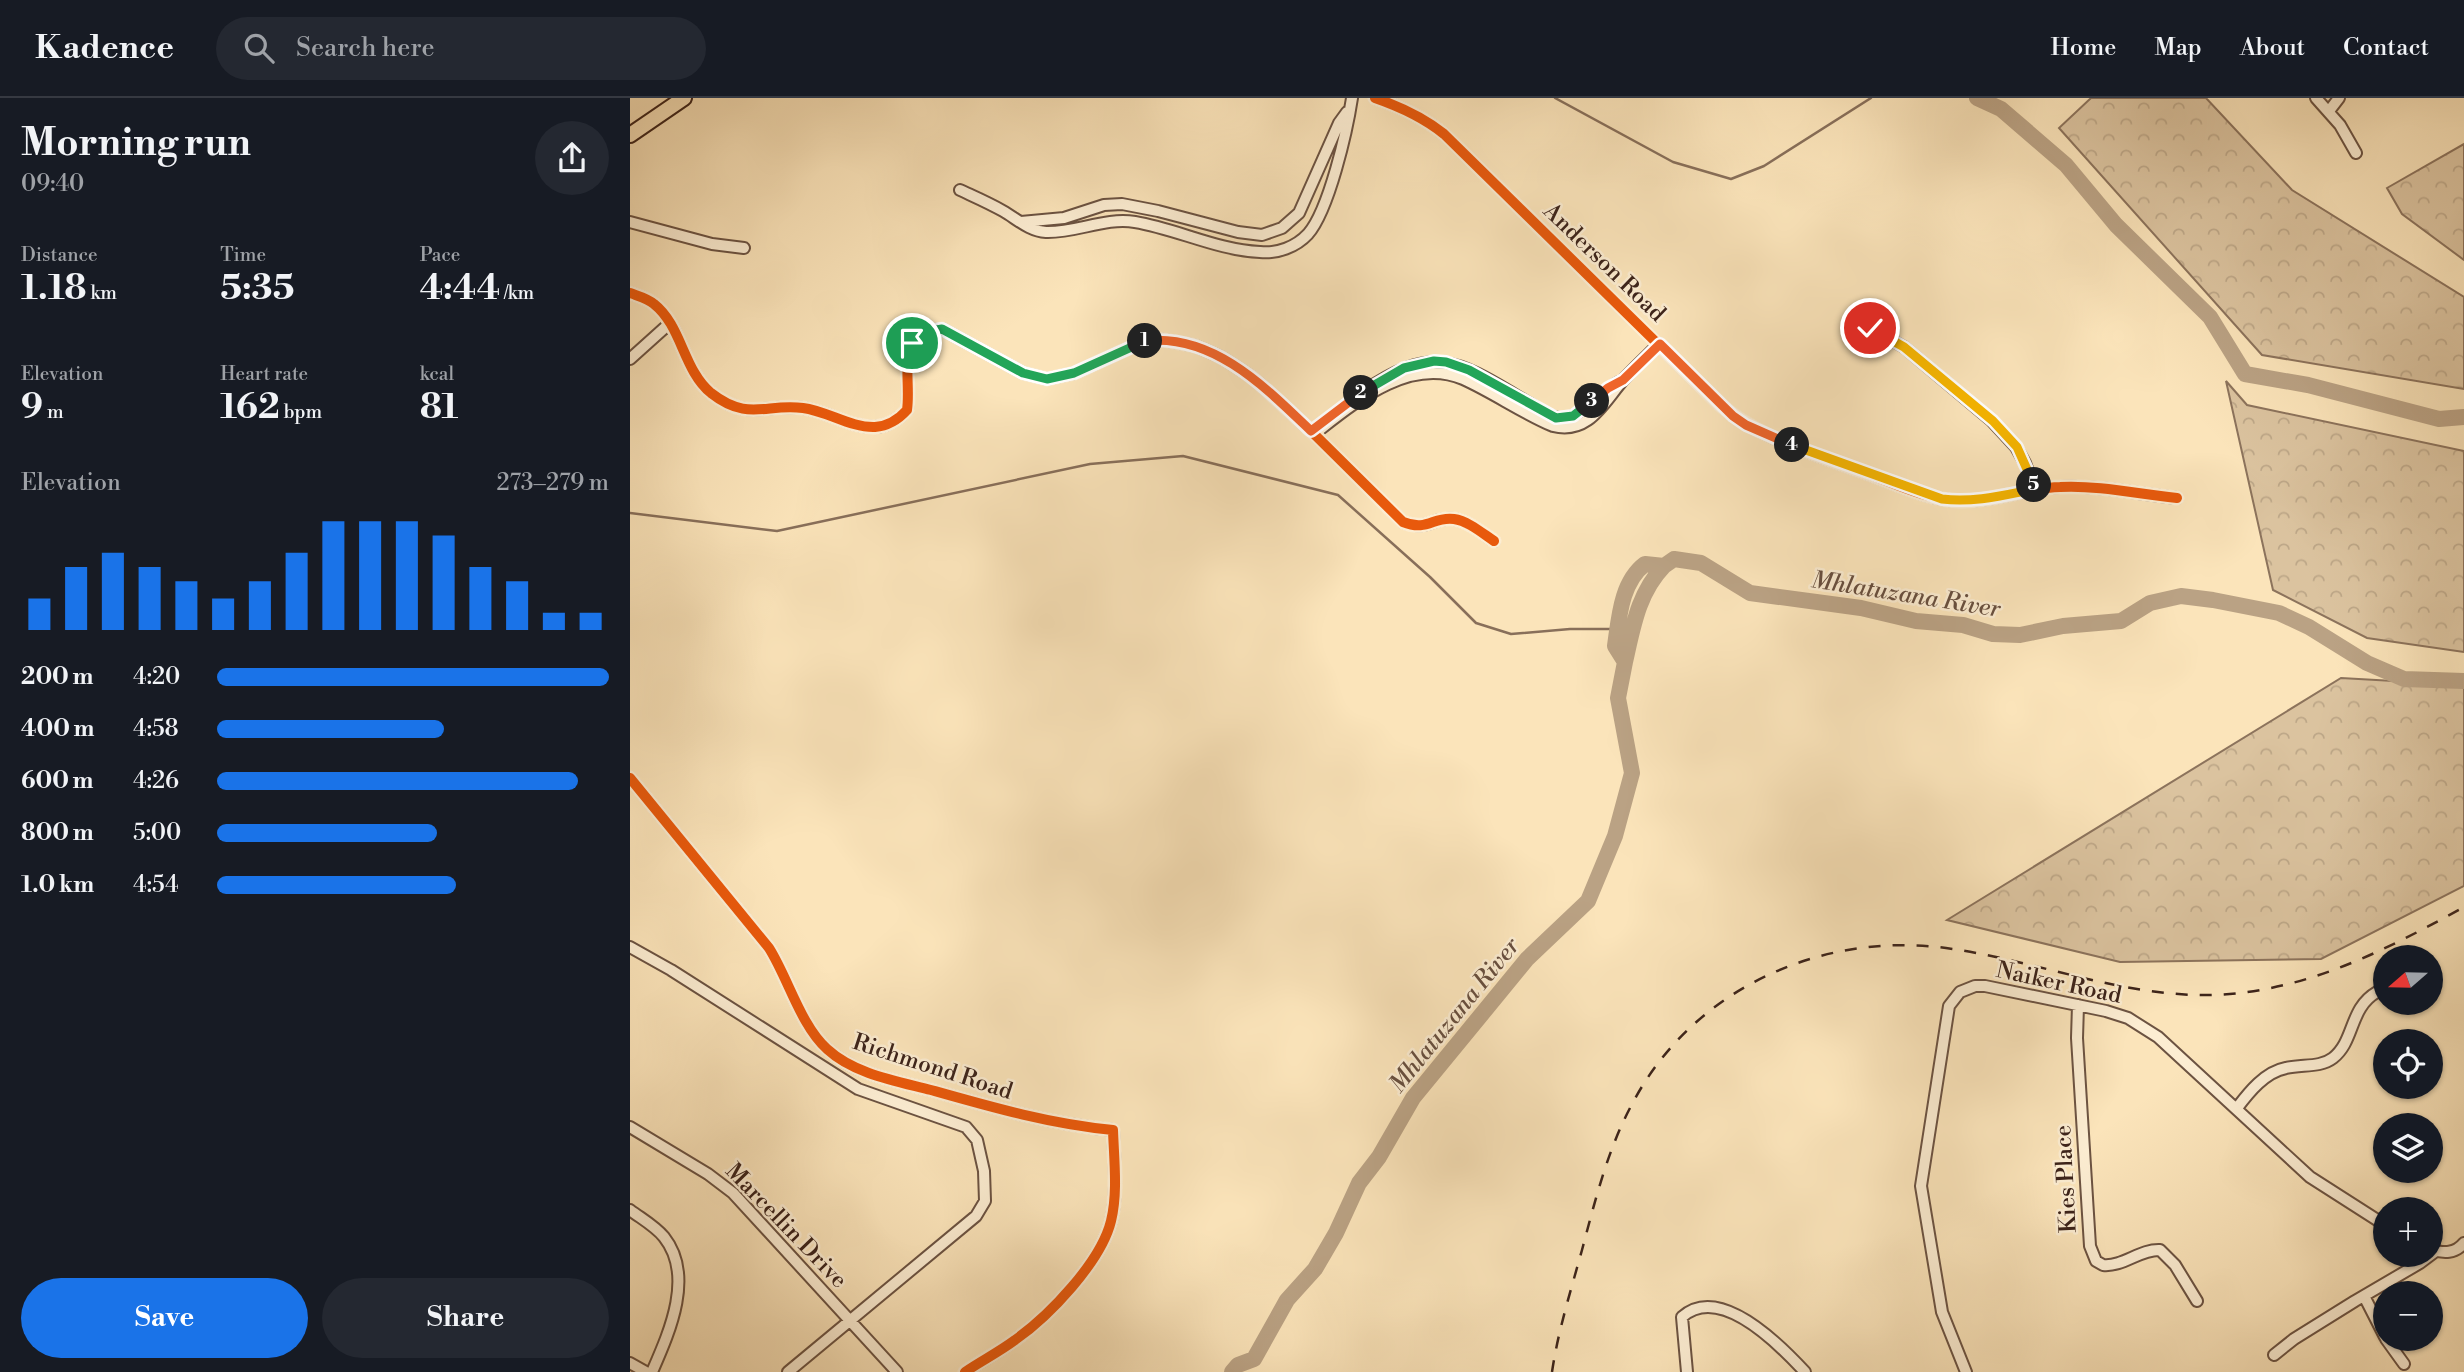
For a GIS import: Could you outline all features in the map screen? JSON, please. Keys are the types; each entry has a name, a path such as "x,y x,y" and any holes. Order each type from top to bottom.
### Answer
{"main road":[{"path":"630,135 684,98"}],"street":[{"name":"Anderson Road","path":"1375,98 1400,106 1444,135 1733,416 1774,438 1942,499 1973,500 2035,489 2071,486 2177,498"},
{"path":"2316,98 2329,111 2356,153"},
{"path":"2329,111 2339,98"},
{"path":"1021,222 1064,218 1104,205 1122,204 1238,232 1262,235 1273,233 1292,222 1299,213 1339,123 1352,102"},
{"path":"960,190 1037,230 1047,232 1132,221 1259,253 1286,249 1301,240 1316,221 1336,166 1352,102"},
{"path":"630,222 712,244 744,248"},
{"path":"630,293 656,306 670,323 690,365 710,392 723,401 755,411 802,408 873,427 893,422 906,410 908,360 912,343 925,332 942,329 1023,373 1047,379 1074,373 1144,341 1158,339 1196,346 1237,366 1313,432 1403,522 1417,527 1450,518 1459,520 1494,541"},
{"path":"630,359 670,323"},
{"path":"1870,328 1914,354 2008,436 2025,463 2035,489"},
{"path":"1313,432 1376,382 1415,364 1434,361 1458,365 1547,414 1562,418 1580,412 1602,392 1623,380 1660,344"},
{"name":"Richmond Road","path":"630,778 769,948 815,1036 838,1058 854,1067 892,1080 1023,1116 1113,1130 1114,1206 1098,1253 1063,1295 1029,1329 965,1372"},
{"path":"630,947 671,970 858,1089 959,1123 977,1140 986,1188 981,1210 788,1372"},
{"name":"Naiker Road","path":"1966,1372 1942,1312 1921,1186 1949,1006 1960,992 1975,986 2078,1005 2128,1018 2149,1030 2310,1177 2373,1217"},
{"path":"2237,1108 2247,1095 2270,1075 2285,1068 2318,1064 2336,1056 2360,1007 2373,994"},
{"name":"Kies Place","path":"2078,1005 2078,1052 2092,1255 2103,1265 2109,1266 2143,1252 2160,1250 2175,1265 2197,1301"},
{"name":"Marcellin Drive","path":"630,1127 708,1174 733,1193 897,1372"},
{"path":"630,1210 666,1239 676,1261 679,1277 676,1305 652,1372"},
{"path":"2443,1251 2455,1251 2464,1243"},
{"path":"2274,1355 2294,1339 2413,1267"},
{"path":"2364,1296 2373,1313"},
{"path":"1687,1372 1682,1317 1692,1311 1712,1309 1744,1318 1764,1331 1805,1372"},
{"path":"2395,1351 2404,1364"},
{"path":"630,1363 646,1372"}],"green space":[{"path":"2091,98 2206,98 2292,190 2464,297 2464,389 2262,355 2059,128"},
{"path":"2464,144 2464,260 2402,214 2387,188"},
{"path":"2226,381 2247,405 2464,451 2464,652 2367,638 2273,590"},
{"path":"2341,678 2464,685 2464,886 2321,959 2120,962 1947,920"}],"waterway":[{"path":"1555,98 1673,162 1731,179 1764,166 1871,98"},
{"name":"Mhlatuzana River","path":"1977,98 2001,109 2066,165 2116,225 2210,317 2245,374 2308,385 2439,419 2464,417"},
{"path":"630,513 777,531 1090,464 1183,456 1338,495 1430,577 1476,623 1511,634 1570,629 1618,629"},
{"name":"Mhlatuzana River","path":"1232,1372 1238,1365 1254,1359 1287,1300 1315,1269 1336,1233 1359,1183 1379,1157 1413,1098 1527,959 1588,901 1615,836 1632,773 1618,698 1625,662 1615,646 1626,590 1645,564 1664,566 1674,559 1701,563 1750,593 1861,608 1916,621 1963,625 1993,634 2020,635 2063,626 2121,621 2150,603 2181,596 2213,600 2279,613 2309,627 2367,663 2404,679 2464,681"},
{"name":"Mhlatuzana River","path":"1625,662 1642,599 1664,566"}],"railway":[{"path":"1552,1372 1561,1326 1597,1195 1608,1159 1630,1108 1655,1067 1686,1031 1722,1001 1762,978 1806,960 1851,949 1898,945 1946,948 1979,954 2145,990 2212,995 2246,992 2279,986 2343,966 2404,939 2464,907"}],"cycle path":[{"path":"1375,98 1411,113 1444,134 1719,404 1769,436 1911,490 1948,500 1972,501 2047,488 2074,487 2177,498"},
{"path":"630,293 648,300 663,313 694,372 711,393 724,402 757,410 803,408 866,427 888,424 907,410 907,371 911,348 917,339 942,329 1023,373 1047,379 1075,373 1144,341 1158,339 1196,346 1221,357 1252,377 1403,522 1425,525 1447,519 1459,520 1494,541"},
{"path":"630,778 769,948 810,1028 838,1058 876,1076 998,1109 1066,1124 1113,1130 1113,1210 1097,1254 1072,1287 1043,1317 1009,1344 965,1372"}],"route":[{"path":"912,343 925,332 942,329 1023,373 1047,379 1074,373 1144,341 1158,339 1196,346 1221,357 1252,377 1311,431 1384,377 1415,364 1434,361 1458,365 1547,414 1556,418 1568,418 1623,380 1660,344 1733,416 1774,438 1942,499 1973,500 2035,489 2017,447 1993,421 1904,347 1870,328"}]}
